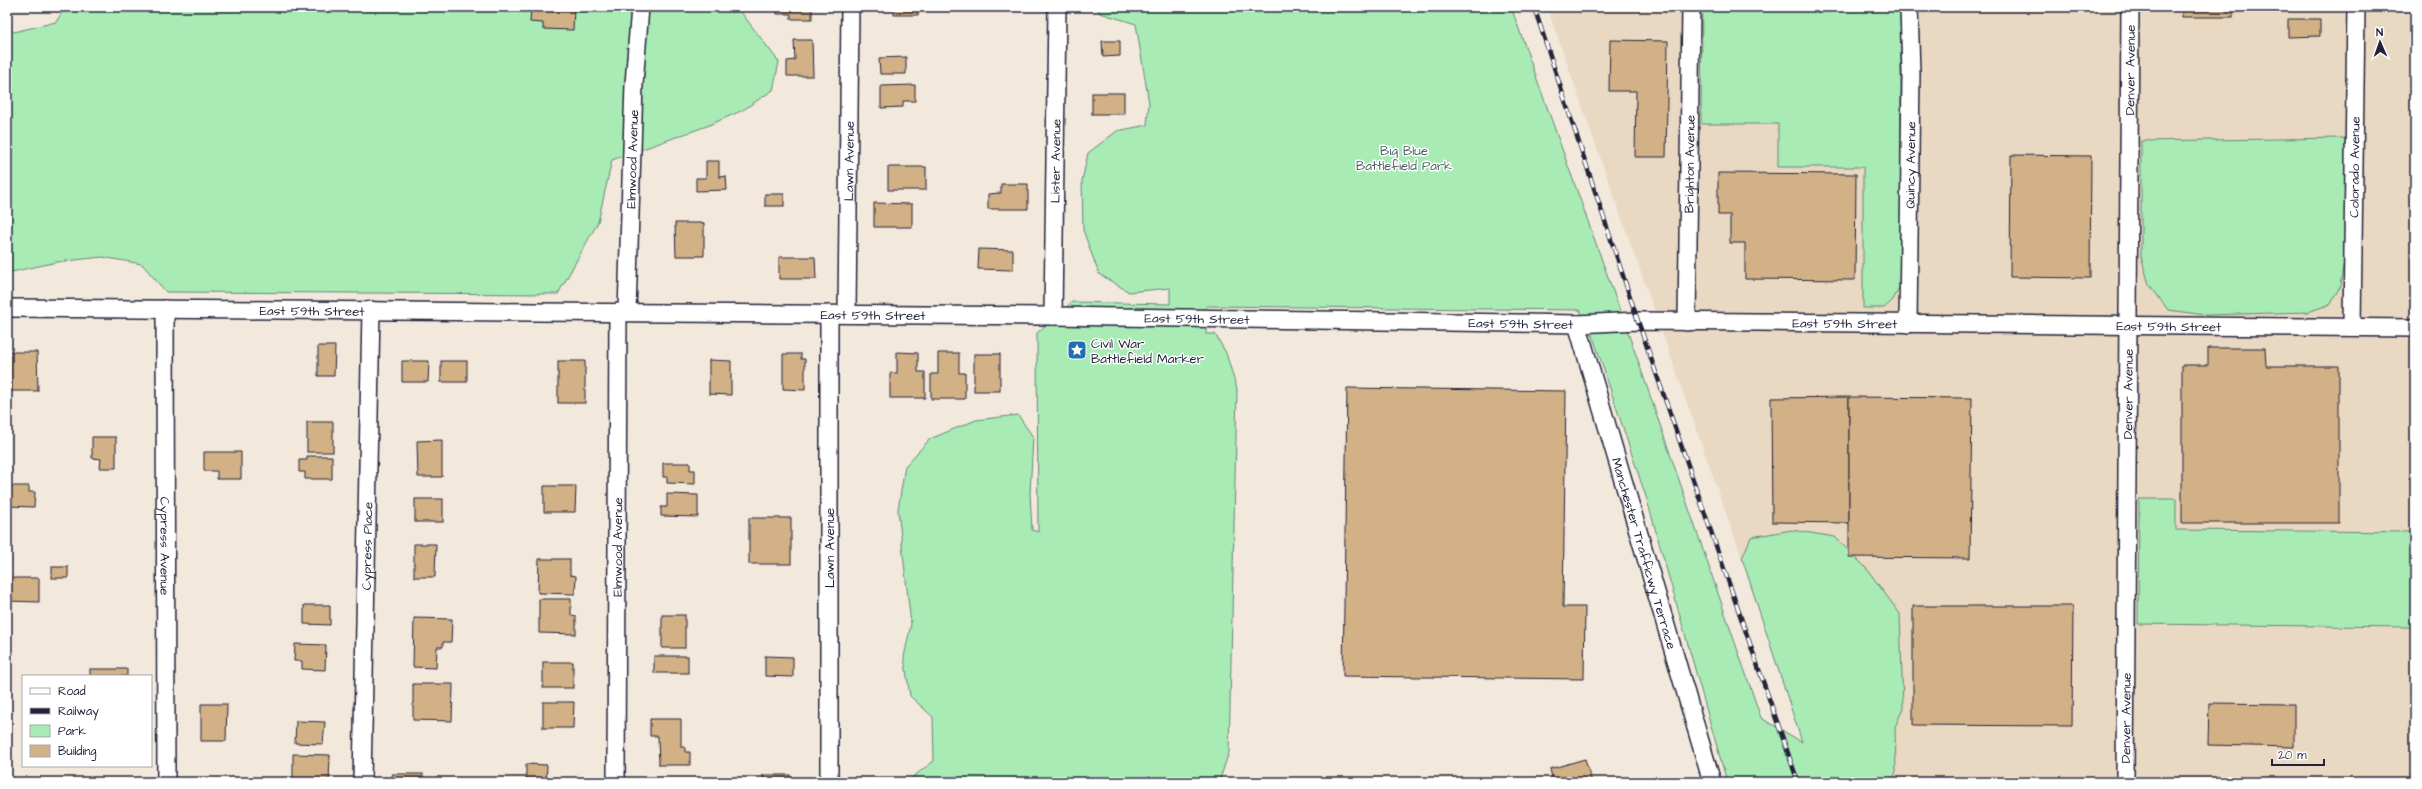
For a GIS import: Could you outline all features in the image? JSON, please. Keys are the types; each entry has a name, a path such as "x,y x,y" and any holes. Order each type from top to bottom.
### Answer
{"street":[{"name":"Elmwood Avenue","path":"616,782 622,312 634,84 640,7"},
{"name":"Lawn Avenue","path":"847,314 850,7"},
{"name":"Lister Avenue","path":"1053,316 1057,7"},
{"name":"Brighton Avenue","path":"1687,322 1691,7"},
{"name":"Quincy Avenue","path":"1908,324 1911,73 1909,7"},
{"name":"Denver Avenue","path":"2125,782 2130,7"},
{"name":"Colorado Avenue","path":"2352,327 2356,7"},
{"name":"East 59th Street","path":"7,308 1053,316 1577,324 1687,322 2415,328"},
{"name":"Cypress Avenue","path":"166,309 166,782"},
{"name":"Cypress Place","path":"362,782 371,310"},
{"name":"Lawn Avenue","path":"829,314 829,782"},
{"name":"Manchester Trafficwy Terrace","path":"1577,324 1712,782"}],"shaded area":[{"path":"1547,7 2415,7 2415,782 1891,782 1895,727 1903,708 1751,537 1742,558"}],"green space":[{"path":"65,7 737,7 779,62 773,90 743,110 707,126 612,160 598,222 558,294 166,292 142,264 102,257 57,262 7,273 7,26 14,32 56,22"},
{"name":"Big Blue Battlefield Park","path":"1096,7 1511,7 1636,355 1761,718 1802,742 1742,558 1751,537 1792,530 1835,537 1867,569 1900,614 1903,708 1895,727 1896,772 1891,782 1727,782 1647,500 1593,337 1580,310 1206,306 1206,334 1215,334 1226,353 1237,389 1229,752 1219,782 906,782 934,761 933,717 910,696 904,657 911,624 898,510 905,466 930,439 976,420 1018,415 1033,437 1030,493 1032,530 1038,532 1037,333 1072,302 1170,304 1170,288 1129,292 1099,274 1083,230 1082,181 1088,153 1117,131 1147,125 1149,103 1136,24 1100,13"},
{"path":"1702,7 1901,7 1901,284 1893,300 1884,308 1863,308 1863,167 1778,167 1778,124 1701,124"},
{"path":"2345,138 2345,255 2340,286 2331,304 2308,312 2205,315 2168,310 2149,284 2141,257 2141,141"},
{"path":"2139,499 2176,499 2176,530 2414,532 2413,627 2138,624"}],"building":[{"path":"531,7 574,7 573,30 543,29 543,23 530,22"},
{"path":"777,7 812,7 812,19 791,19 791,14 777,14"},
{"path":"894,7 925,7 925,10 918,10 918,15 894,15"},
{"path":"2182,7 2233,7 2233,17 2182,17"},
{"path":"2288,19 2320,19 2320,36 2288,37"},
{"path":"794,40 812,40 813,76 787,76 787,61 795,60"},
{"path":"1610,40 1668,41 1666,157 1635,157 1636,91 1609,91"},
{"path":"1102,41 1120,41 1120,56 1103,57"},
{"path":"906,57 906,74 880,74 879,58"},
{"path":"915,85 915,101 903,101 903,107 881,108 881,86"},
{"path":"1092,93 1124,93 1124,114 1092,114"},
{"path":"2011,155 2091,156 2090,278 2010,277"},
{"path":"706,161 719,161 719,177 726,176 727,190 696,191 696,178 706,178"},
{"path":"888,167 926,167 926,190 888,190"},
{"path":"1718,173 1856,174 1855,280 1745,279 1745,243 1730,243 1730,215 1718,215"},
{"path":"1001,184 1028,184 1028,209 988,209 988,194 1001,193"},
{"path":"765,194 784,194 784,206 765,206"},
{"path":"874,203 912,204 912,227 874,227"},
{"path":"675,223 704,223 704,256 676,256"},
{"path":"979,249 1013,250 1013,270 978,269"},
{"path":"779,257 815,257 816,279 779,279"},
{"path":"318,346 335,346 334,376 318,376"},
{"path":"2208,348 2265,348 2266,366 2339,366 2339,523 2182,523 2182,365 2208,365"},
{"path":"7,352 37,352 38,391 7,391"},
{"path":"897,352 918,353 918,372 925,372 925,398 890,398 890,373 897,373"},
{"path":"938,353 959,353 959,373 965,373 965,399 931,399 931,374 938,374"},
{"path":"783,354 801,354 801,359 805,359 805,390 783,389"},
{"path":"974,354 1000,354 1000,391 974,391"},
{"path":"709,360 731,361 731,395 709,394"},
{"path":"402,361 429,361 428,382 402,382"},
{"path":"441,361 467,361 467,382 441,382"},
{"path":"558,361 585,361 585,403 558,403"},
{"path":"1347,388 1566,391 1563,607 1585,607 1584,679 1343,676"},
{"path":"1849,397 1849,523 1772,522 1771,398"},
{"path":"1849,397 1972,398 1970,558 1849,557"},
{"path":"307,422 333,422 333,452 307,452"},
{"path":"92,437 116,437 116,468 100,468 101,459 92,458"},
{"path":"442,440 442,477 418,477 417,441"},
{"path":"204,452 241,452 241,479 217,479 217,471 204,471"},
{"path":"307,456 332,456 332,479 305,479 305,472 299,472 299,460 307,460"},
{"path":"663,463 690,463 690,470 695,470 695,484 667,483 667,477 663,477"},
{"path":"7,486 29,486 29,492 35,492 34,507 7,506"},
{"path":"544,486 576,486 575,512 544,512"},
{"path":"667,494 698,495 698,517 661,516 661,507 667,507"},
{"path":"415,499 443,499 443,522 415,522"},
{"path":"749,518 791,518 791,564 749,564"},
{"path":"414,544 436,544 435,577 414,577"},
{"path":"539,559 570,559 570,575 576,576 575,594 538,593"},
{"path":"52,567 68,567 68,578 52,578"},
{"path":"7,578 39,578 39,602 7,601"},
{"path":"539,599 571,599 571,615 576,616 576,634 539,633"},
{"path":"304,605 330,605 330,625 304,624"},
{"path":"1913,606 2073,606 2072,726 1913,725"},
{"path":"662,615 685,615 685,648 662,648"},
{"path":"414,618 452,619 451,642 443,642 443,647 437,647 436,668 413,667"},
{"path":"295,644 326,645 325,670 302,669 302,661 294,661"},
{"path":"654,656 688,656 688,673 654,673"},
{"path":"765,656 793,657 793,677 765,676"},
{"path":"543,662 573,662 573,688 543,688"},
{"path":"90,669 127,669 127,675 90,675"},
{"path":"413,684 453,684 452,721 413,720"},
{"path":"543,702 574,702 573,728 543,728"},
{"path":"2209,703 2294,704 2294,747 2208,745"},
{"path":"201,704 227,704 226,741 201,741"},
{"path":"650,719 681,719 681,747 685,747 685,752 690,752 690,765 659,765 658,736 650,736"},
{"path":"296,721 325,722 323,744 295,743"},
{"path":"293,754 330,755 329,782 293,782"},
{"path":"1585,759 1592,782 1553,782 1550,769"},
{"path":"526,764 547,765 546,782 526,782"},
{"path":"392,774 423,774 423,782 392,782"},
{"path":"763,775 790,775 790,782 763,782"}],"railway":[{"path":"1534,7 1638,321 1798,782"}],"place":[{"name":"Civil War Battlefield Marker","path":"1077,350"}]}
